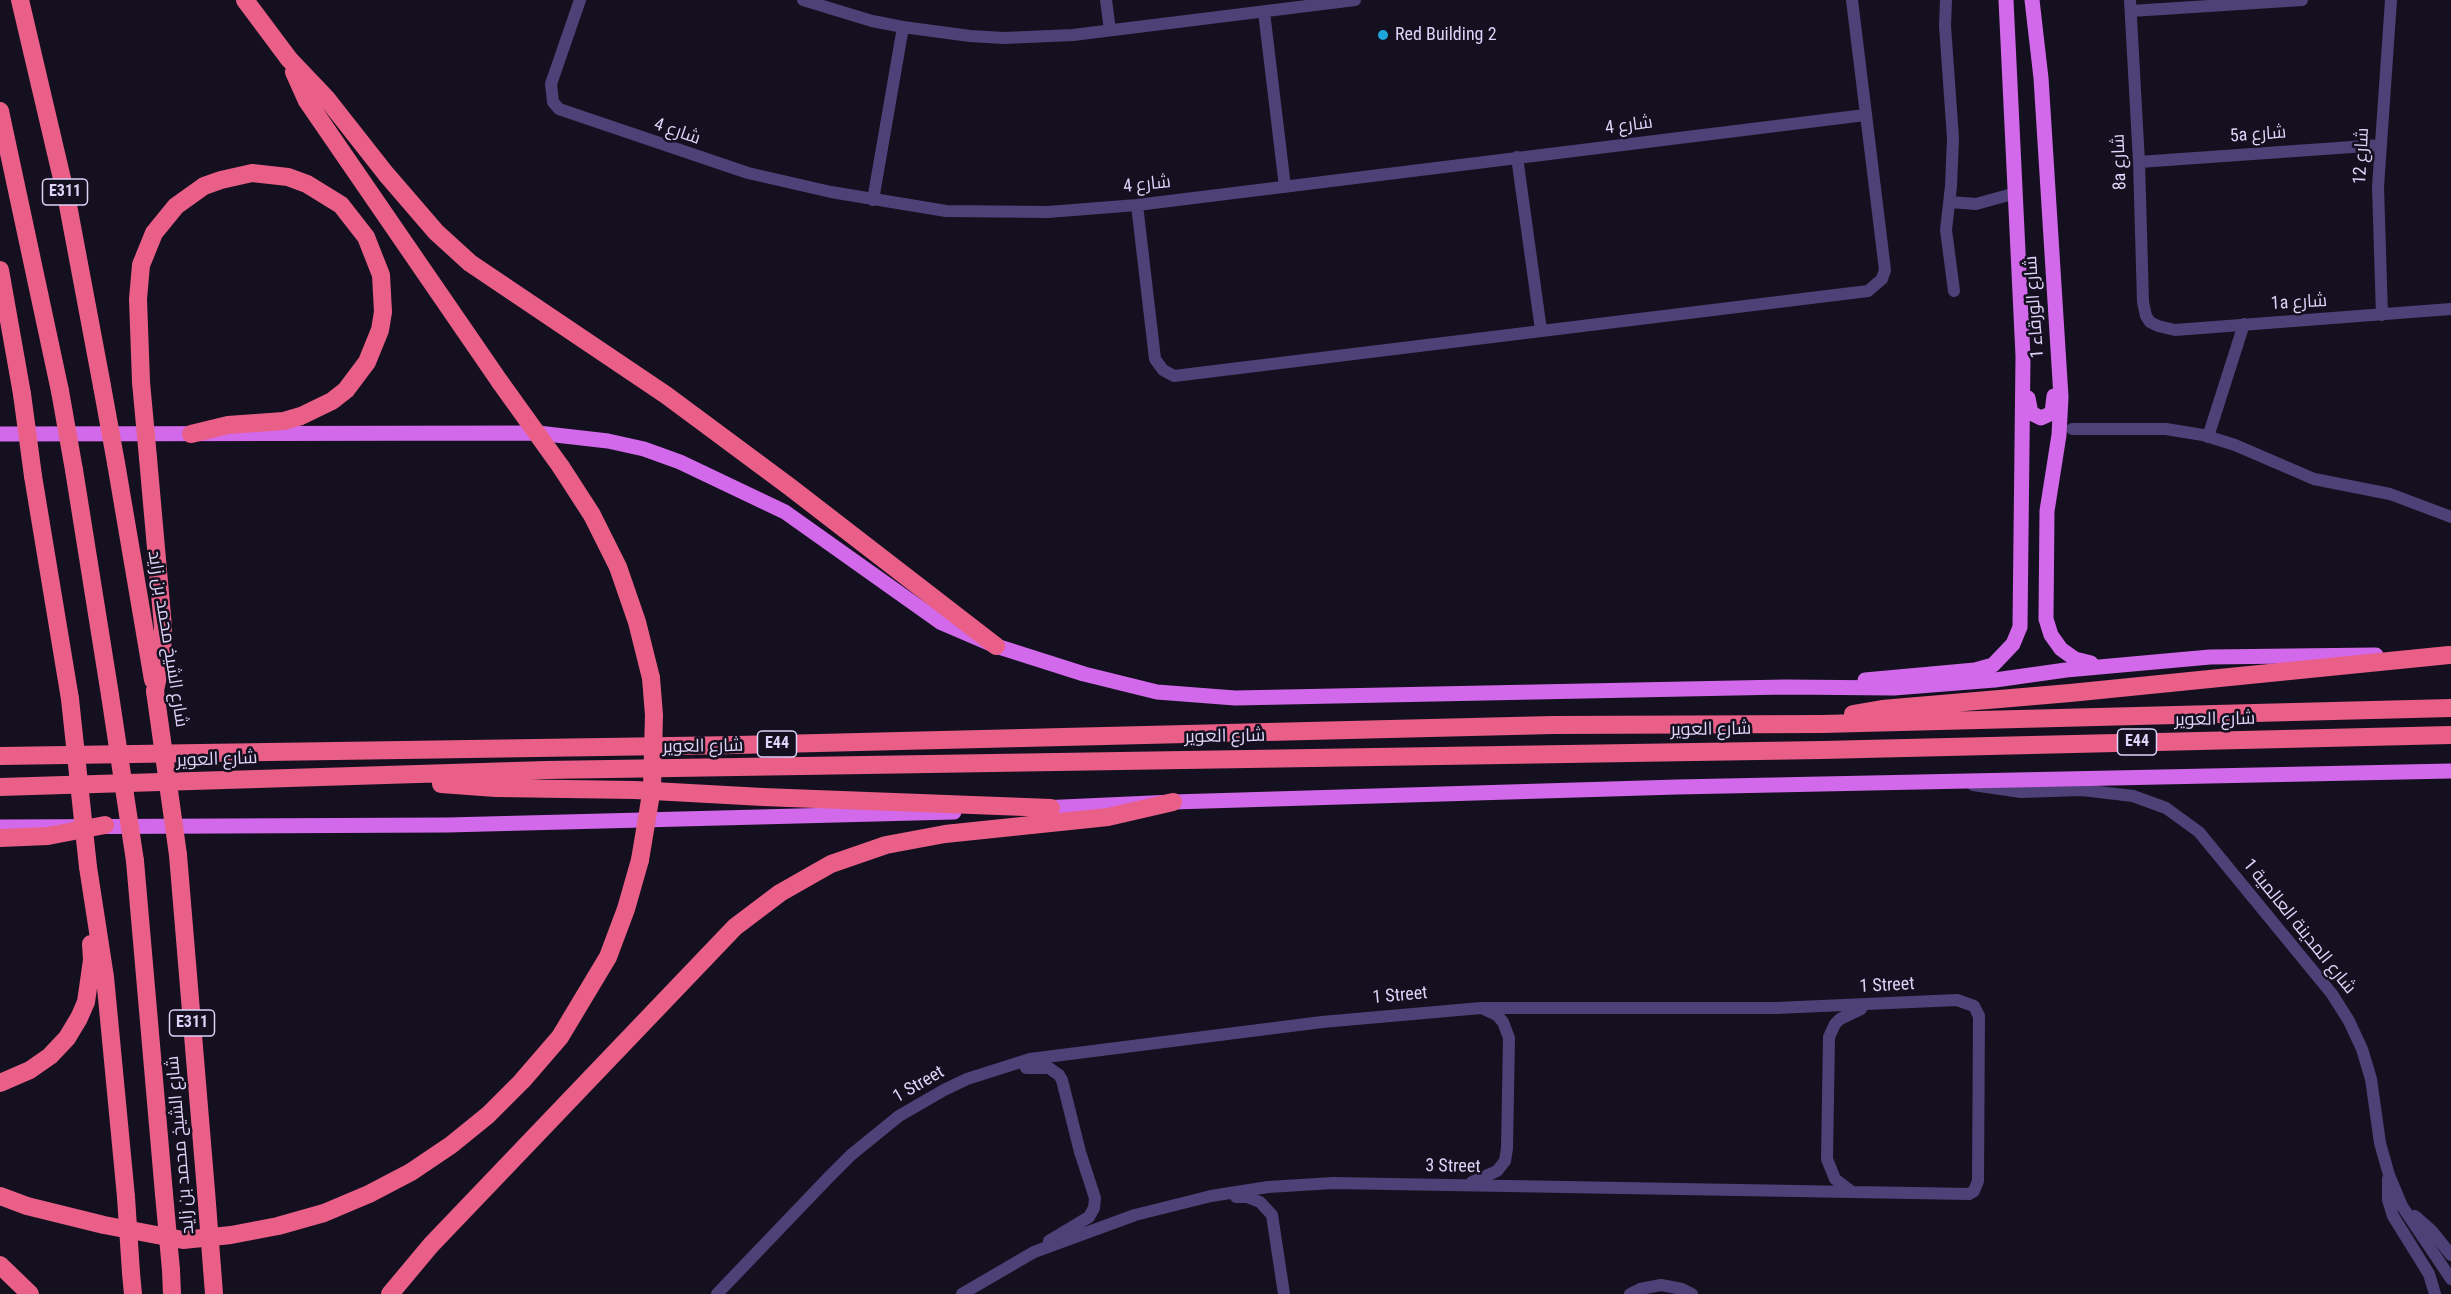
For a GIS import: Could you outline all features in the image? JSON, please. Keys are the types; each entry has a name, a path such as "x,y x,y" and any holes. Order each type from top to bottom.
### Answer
{"highway":[{"name":"شارع الشيخ محمد بن زايد","path":"20,0 67,200 116,463 155,691 178,855 214,1294"},
{"path":"245,0 289,59 327,99 386,174 436,232 470,263 666,395 790,487 996,646"},
{"path":"0,1196 27,1206 104,1226 183,1240 231,1235 278,1226 324,1213 369,1194 411,1172 451,1145 489,1115 560,1037 608,957 626,909 640,860 652,788 654,724 651,678 637,622 618,567 592,515 561,466 500,382 307,101 289,59"},
{"name":"شارع الشيخ محمد بن زايد","path":"0,111 60,391 135,861 172,1294"},
{"path":"155,691 162,656 163,627 141,382 138,299 141,265 146,248 159,226 176,206 189,195 221,180 252,173 268,173 288,177 316,188 341,206 355,220 375,255 383,295 380,330 375,346 358,377 332,401 301,416 284,421 228,425 191,434"},
{"path":"0,270 70,699 87,867 92,960 86,1002 67,1038 50,1056 30,1070 0,1083"},
{"path":"0,317 8,355 19,376"},
{"path":"1822,724 1852,714 1882,709 2070,693 2450,655"},
{"name":"شارع العوير","path":"0,756 760,745 1553,725 1822,724 2451,708"},
{"name":"شارع العوير","path":"0,787 558,770 1822,750 2451,735"},
{"path":"343,777 496,788 635,790 1051,808"},
{"path":"390,1294 439,1236 735,927 780,892 831,864 886,845 945,834 1108,817 1173,802"},
{"path":"0,838 48,836 105,825"},
{"path":"87,867 105,976 133,1294"},
{"path":"0,1264 30,1294"}],"main road":[{"name":"شارع الورقاء 1","path":"1785,687 1975,670 1993,665 2007,652 2017,636 2021,608 2023,356 2006,0"},
{"name":"شارع الورقاء 1","path":"2032,0 2042,78 2061,410 2046,511 2045,610 2051,635 2067,655 2083,663 2126,664"},
{"path":"2023,356 2028,377 2029,409 2037,417 2045,417 2054,410 2055,383 2059,370"},
{"path":"0,434 538,433 608,441 644,449 714,477 785,512 940,622 996,646 1084,674 1158,692 1235,698 1785,687 1894,688 1995,680 2066,670 2210,657 2450,655"},
{"path":"0,827 447,825 842,816 1173,802 1960,781 2451,771"}],"street":[{"name":"شارع 4","path":"580,0 551,84 553,102 559,109 748,173 873,200 969,213 1047,212 1137,206 1865,115"},
{"path":"803,0 862,18 903,27 1004,38 1061,36 1355,0"},
{"path":"1106,0 1110,30"},
{"path":"1137,206 1155,359 1163,370 1174,376 1868,291 1882,279 1885,270 1852,0"},
{"path":"1946,0 1945,26 1953,127 1950,202 1946,230 1954,291"},
{"path":"2130,5 2302,0"},
{"name":"شارع 12","path":"2382,315 2378,230 2380,144 2391,0"},
{"name":"8a شارع","path":"2130,5 2139,162 2143,302 2150,322"},
{"path":"1264,12 1286,187"},
{"path":"873,200 903,27"},
{"name":"5a شارع","path":"2139,162 2380,144"},
{"path":"1517,157 1540,330"},
{"path":"1950,202 1976,204 2016,193"},
{"name":"1a شارع","path":"2150,322 2175,330 2451,309"},
{"path":"2208,437 2244,324"},
{"path":"2072,429 2166,429 2208,437 2250,451 2314,479 2390,494 2451,517"},
{"name":"شارع المدينة العالمية 1","path":"1960,781 2013,791 2090,791 2133,796 2166,808 2199,832 2332,994 2349,1021 2369,1071 2380,1143 2389,1175 2402,1206 2451,1279"},
{"name":"1 Street","path":"717,1294 829,1177 872,1138 921,1102 944,1090 991,1071 1043,1057 1386,1015 1482,1008 1764,1008 1963,1000 1969,1002 1977,1010 1980,1022 1978,1181 1974,1191 1964,1195"},
{"path":"1852,1193 1835,1179 1827,1160 1829,1037 1840,1018 1873,1005"},
{"path":"1466,1185 1497,1171 1507,1154 1509,1038 1507,1029 1497,1015 1482,1008"},
{"path":"991,1071 1042,1066 1059,1075 1095,1198 1094,1208 1089,1217 1034,1252"},
{"path":"2389,1175 2388,1200 2393,1216 2429,1274 2435,1294"},
{"name":"3 Street","path":"962,1294 1034,1252 1135,1215 1211,1196 1268,1187 1333,1183 1964,1195"},
{"path":"1211,1196 1247,1197 1260,1202 1269,1210 1276,1227 1284,1294"},
{"path":"2402,1206 2427,1226 2451,1255"},
{"path":"1630,1294 1640,1289 1661,1285 1682,1289 1692,1294"}],"place":[{"name":"Red Building 2","path":"1383,35"}]}
